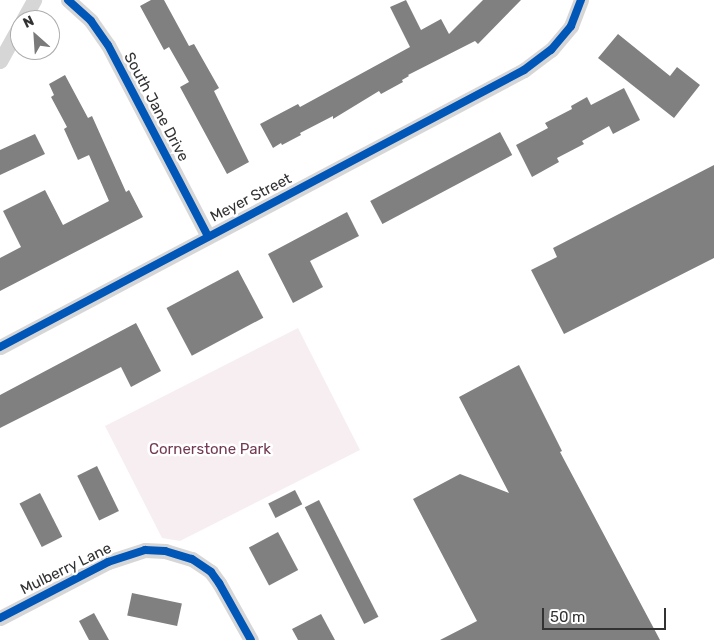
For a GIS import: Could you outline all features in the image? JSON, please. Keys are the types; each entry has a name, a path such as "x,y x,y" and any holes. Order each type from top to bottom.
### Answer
{"street":[{"name":"South Jane Drive","path":"68,0 91,21 108,45 208,236"},
{"name":"Meyer Street","path":"0,347 524,70 551,50 571,26 581,0"},
{"path":"0,61 10,43"},
{"name":"Mulberry Lane","path":"0,618 108,562 145,550 176,553 192,559 211,572 251,640"}],"green space":[{"name":"Cornerstone Park","path":"298,328 360,450 180,541 162,538 105,426"}],"building":[{"path":"151,0 164,0 189,46 194,44 219,88 214,91 249,162 227,174 180,87 189,82 169,47 164,50 140,6"},
{"path":"406,0 421,30 441,19 449,34 483,0 521,0 478,44 475,41 408,75 402,80 403,82 381,94 379,91 333,119 333,116 300,133 301,135 273,148 260,124 298,104 300,107 410,47 390,7"},
{"path":"618,34 670,76 677,67 700,85 674,118 598,58"},
{"path":"65,75 88,118 92,116 126,192 129,190 143,217 0,291 0,258 21,247 3,211 45,190 63,225 109,201 89,155 78,160 64,129 67,127 51,97 54,95 49,84"},
{"path":"624,88 640,120 613,134 609,126 582,141 584,144 557,158 559,162 532,177 516,145 548,128 545,123 572,109 571,106 587,97 591,105"},
{"path":"500,132 512,155 382,224 370,201"},
{"path":"35,134 45,154 0,175 0,150"},
{"path":"714,165 714,258 564,334 531,270 557,257 553,248"},
{"path":"347,212 359,236 310,261 323,287 293,303 268,254"},
{"path":"238,270 263,318 192,356 166,308"},
{"path":"136,323 161,371 131,387 121,367 0,428 0,395"},
{"path":"519,365 562,451 560,452 660,640 440,640 477,621 413,499 460,474 509,493 459,397"},
{"path":"97,466 119,511 99,521 77,476"},
{"path":"295,490 302,504 276,518 268,504"},
{"path":"40,493 62,537 42,547 20,503"},
{"path":"319,500 378,617 364,624 305,507"},
{"path":"278,532 298,570 269,585 249,547"},
{"path":"132,593 182,604 177,626 127,615"},
{"path":"94,613 109,640 89,640 79,621"},
{"path":"321,614 335,640 298,640 292,629"}],"cycle path":[{"path":"68,0 91,21 108,45 208,236"},
{"path":"0,347 524,70 551,50 571,26 581,0"},
{"path":"0,618 108,562 145,550 165,551 192,559 211,572 251,640"}]}
